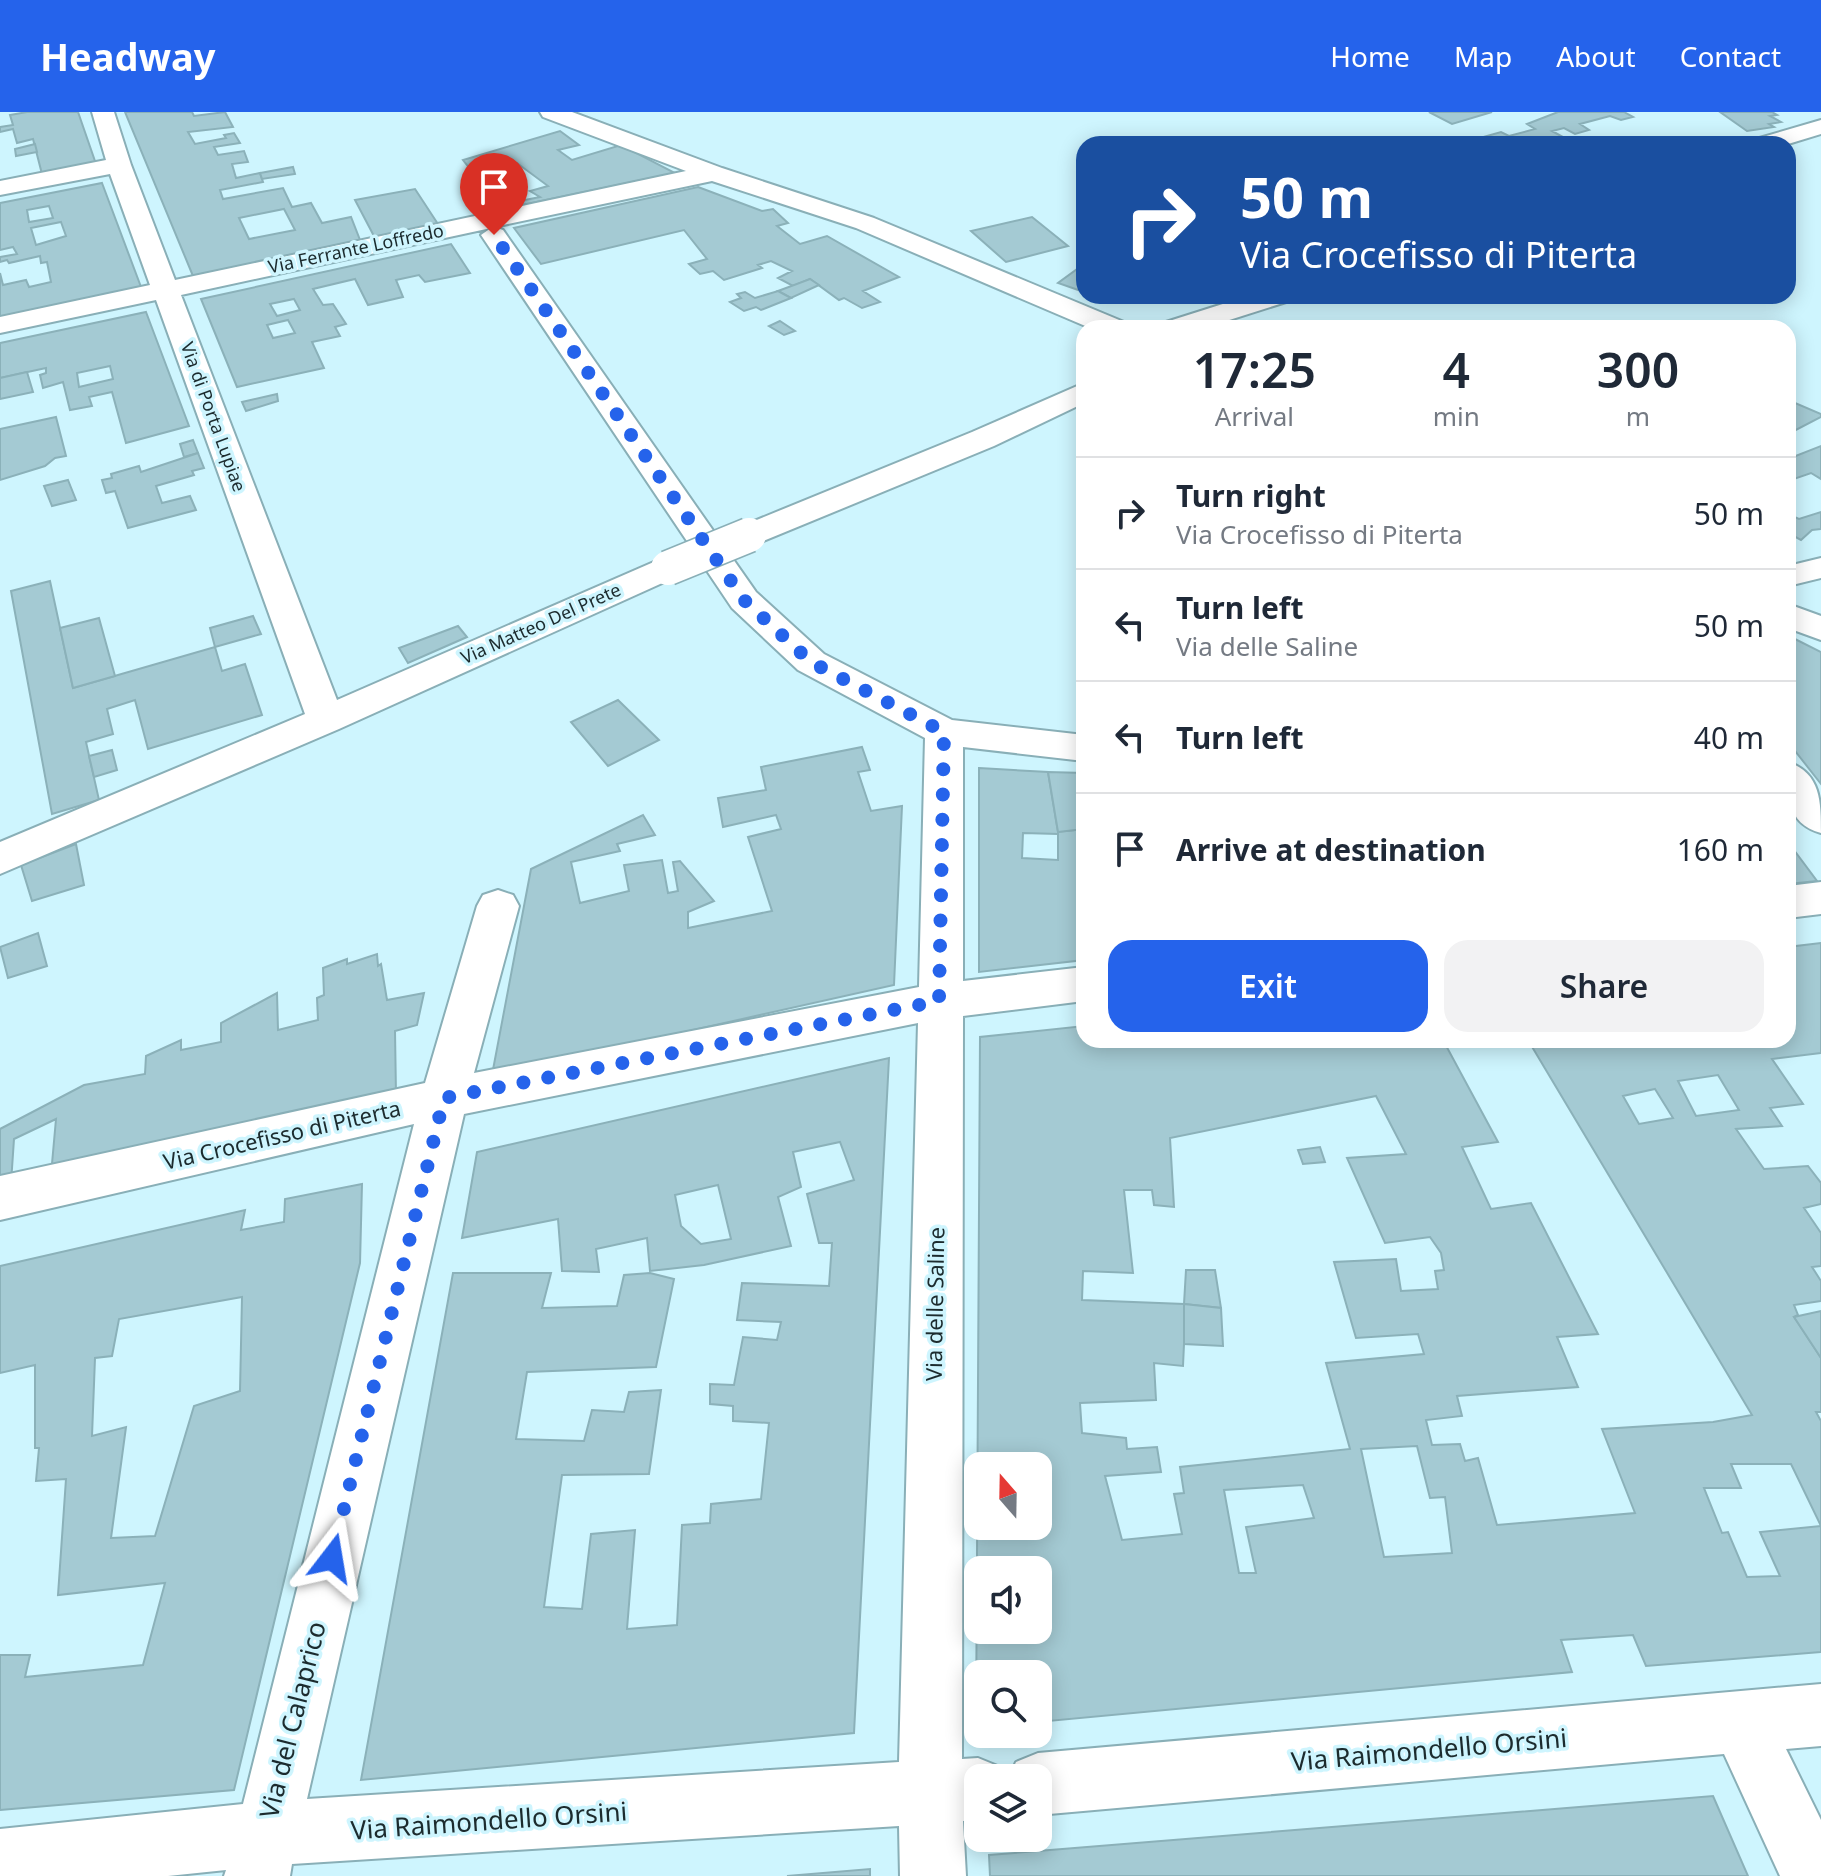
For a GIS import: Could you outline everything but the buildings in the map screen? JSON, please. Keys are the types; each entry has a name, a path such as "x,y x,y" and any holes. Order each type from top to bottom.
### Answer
{"street":[{"name":"Via di Porta Lupiae","path":"103,112 119,165 326,720"},
{"path":"551,112 713,173 865,223 1095,320"},
{"path":"1791,136 1821,127"},
{"path":"0,188 119,165"},
{"name":"Via Ferrante Loffredo","path":"0,325 713,173"},
{"path":"494,235 744,600 811,662 944,732 1076,747"},
{"path":"1201,320 1251,304"},
{"name":"Via Matteo Del Prete","path":"0,859 326,720 668,568 983,439 1076,396"},
{"path":"1796,618 1821,629"},
{"name":"Via delle Saline","path":"933,1876 954,1791 939,1001 944,732"},
{"path":"1796,786 1821,819"},
{"path":"1796,901 1821,898"},
{"name":"Via del Calaprico","path":"261,1855 444,1098 498,906"},
{"name":"Via Crocefisso di Piterta","path":"0,1198 444,1098 939,1001 1076,985"},
{"name":"Via Raimondello Orsini","path":"1052,1783 1821,1715"},
{"path":"1741,1722 1814,1876"},
{"name":"Via Raimondello Orsini","path":"0,1861 261,1855 954,1791"}],"route":[{"path":"332,1558 444,1098 939,1001 944,732 811,662 744,600 494,235"}]}
